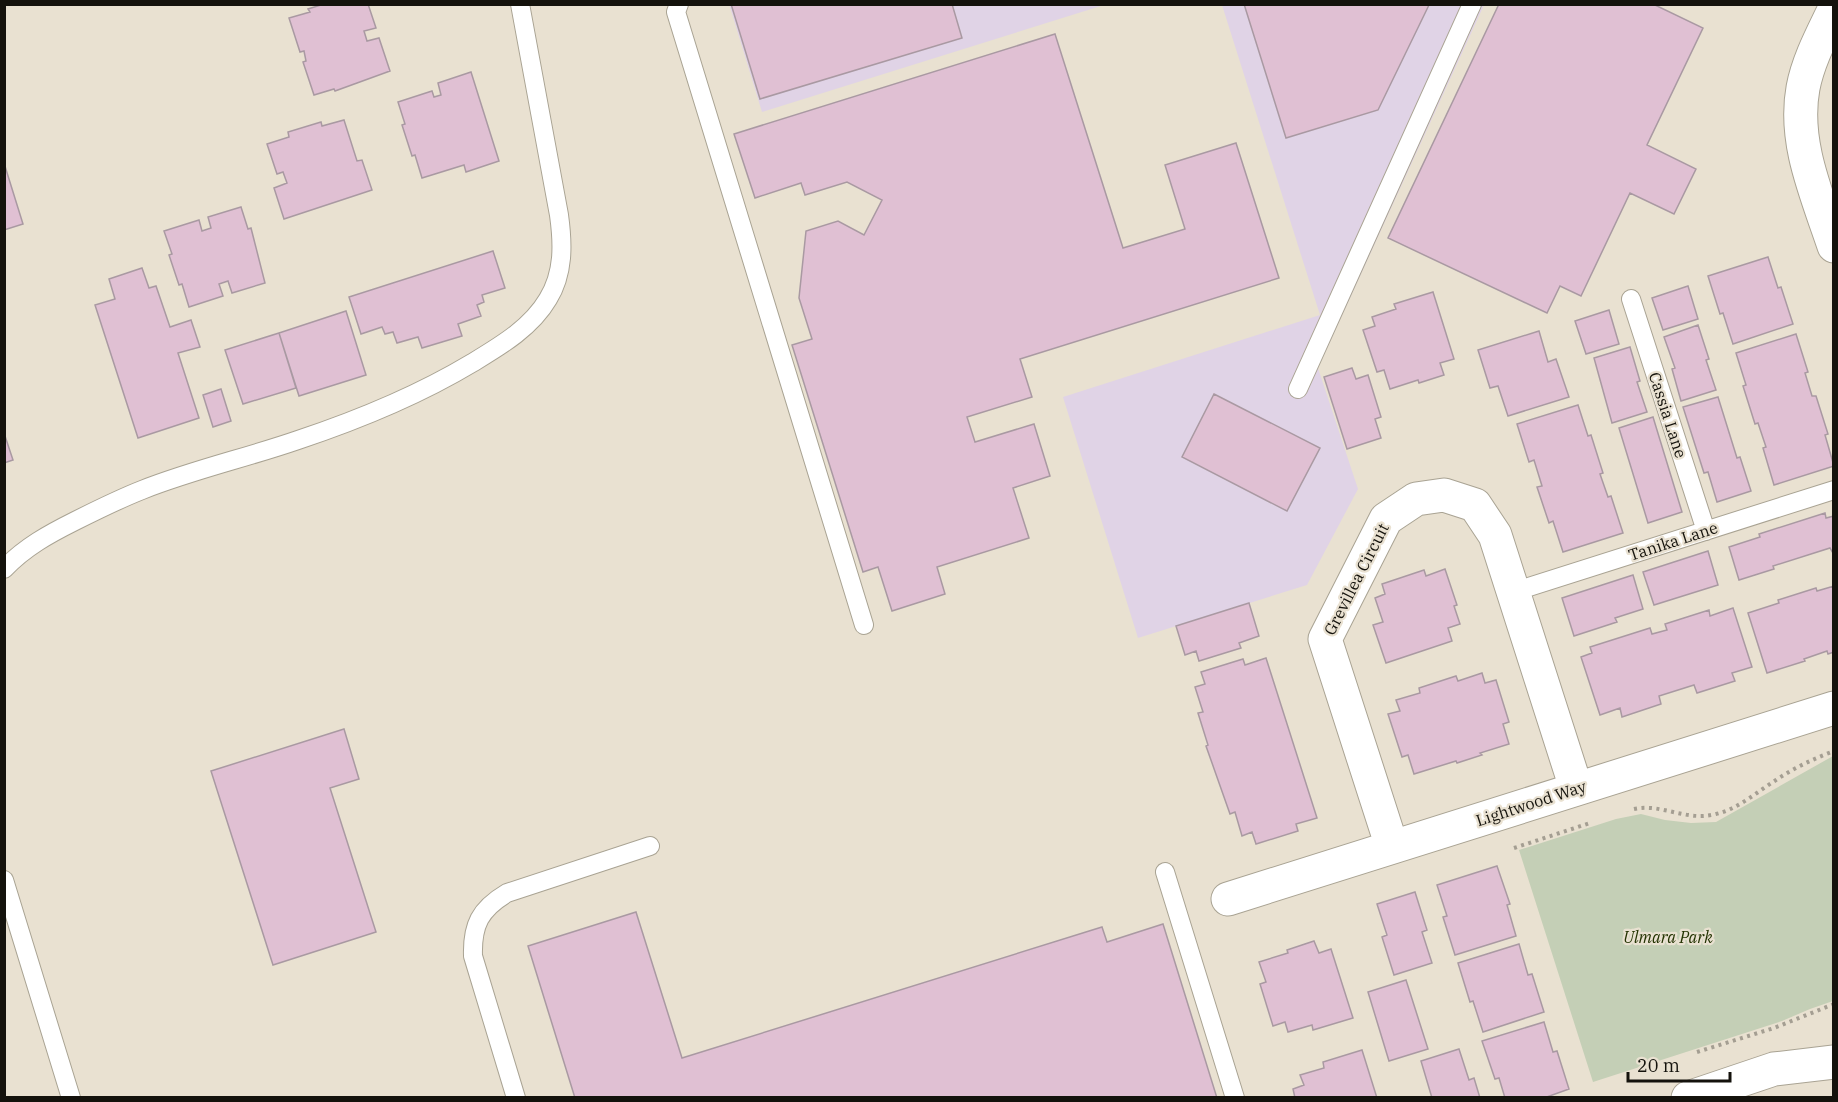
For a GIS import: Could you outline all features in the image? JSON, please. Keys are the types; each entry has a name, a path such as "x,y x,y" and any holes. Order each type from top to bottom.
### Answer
{"street":[{"path":"1830,226 1806,160 1800,135 1799,112 1803,86 1812,57 1833,10"},
{"name":"Grevillea Circuit","path":"1392,847 1325,639 1386,519 1416,498 1444,495 1475,505 1495,535 1576,789"},
{"name":"Lightwood Way","path":"1228,899 1833,708"},
{"path":"1688,1098 1774,1069 1833,1062"}],"lane":[{"path":"4,569 17,556 43,537 142,490 298,440 396,403 462,369 497,347 530,322 549,298 556,284 562,248 559,215 520,4"},
{"path":"679,4 676,12 864,625"},
{"path":"1298,389 1472,4"},
{"name":"Cassia Lane","path":"1631,299 1706,531"},
{"name":"Tanika Lane","path":"1513,592 1833,490"},
{"path":"516,1098 473,956 472,940 475,926 488,907 507,893 650,846"},
{"path":"1165,872 1235,1098"},
{"path":"4,880 71,1098"}],"path":[{"path":"1626,812 1644,808 1660,809 1692,817 1718,814 1752,797 1802,765 1833,751"},
{"path":"1514,848 1592,823"},
{"path":"1697,1052 1774,1028 1833,1004"}],"shaded area":[{"path":"729,4 1104,5 762,112"},
{"path":"1222,5 1484,5 1318,368 1358,489 1307,585 1138,638 1063,397 1320,315"}],"green space":[{"name":"Ulmara Park","path":"1833,756 1833,1001 1782,1021 1593,1082 1519,850 1616,819 1641,814 1691,823 1716,822"}],"building":[{"path":"324,4 368,4 376,28 364,31 367,41 379,38 390,71 335,91 334,89 314,95 303,62 306,61 304,51 300,52 289,18 310,12 308,9"},
{"path":"731,4 952,4 962,38 760,99"},
{"path":"1244,4 1429,5 1378,110 1286,138"},
{"path":"1499,4 1653,4 1703,28 1647,145 1696,169 1674,214 1630,193 1581,296 1560,286 1547,313 1388,238"},
{"path":"1055,34 1123,248 1185,229 1165,165 1236,143 1279,278 1020,359 1032,397 967,417 975,442 1034,424 1050,476 1013,488 1029,538 937,567 945,594 892,611 878,567 863,572 792,345 812,339 799,298 806,231 838,221 864,235 882,200 847,182 805,195 801,183 755,198 734,134"},
{"path":"471,72 499,161 466,172 464,165 422,178 402,125 405,124 398,102 432,91 434,97 441,95 438,83"},
{"path":"344,120 357,161 362,160 372,190 284,219 274,188 287,183 283,172 277,174 267,144 289,137 288,132 321,122 322,126"},
{"path":"4,163 23,224 4,230"},
{"path":"241,207 248,229 251,228 265,283 232,293 228,281 219,284 223,296 189,307 169,255 172,254 164,231 199,220 202,231 211,228 208,217"},
{"path":"493,251 505,288 482,295 484,302 477,305 481,316 458,324 462,336 422,348 418,337 397,343 393,332 385,334 382,327 361,334 349,297"},
{"path":"1768,257 1793,324 1733,344 1723,313 1720,314 1708,276"},
{"path":"142,268 149,288 156,286 170,327 191,320 200,347 178,353 199,418 138,438 95,305 115,299 109,279"},
{"path":"1688,286 1698,319 1663,330 1652,298"},
{"path":"1433,292 1454,359 1440,363 1444,375 1390,389 1384,370 1377,372 1363,330 1375,326 1372,317 1396,309 1394,304"},
{"path":"1609,310 1619,344 1586,354 1575,321"},
{"path":"346,311 366,375 299,396 279,333"},
{"path":"1698,325 1716,390 1681,401 1672,369 1675,368 1664,337"},
{"path":"1539,331 1548,362 1556,359 1569,397 1508,416 1498,386 1490,388 1478,350"},
{"path":"279,333 296,388 243,404 225,350"},
{"path":"1796,334 1808,372 1805,373 1812,396 1816,396 1828,434 1825,435 1834,466 1774,485 1763,448 1766,447 1758,423 1755,424 1736,353"},
{"path":"1630,347 1640,381 1637,382 1647,412 1612,423 1594,358"},
{"path":"1352,368 1356,379 1368,375 1381,417 1375,419 1381,438 1347,449 1324,377"},
{"path":"221,389 231,421 213,427 203,395"},
{"path":"1214,394 1320,448 1287,511 1182,457"},
{"path":"1718,397 1737,458 1740,457 1751,491 1717,502 1708,472 1704,473 1683,407"},
{"path":"1578,405 1588,436 1591,435 1603,473 1600,474 1608,497 1611,496 1623,533 1563,552 1553,521 1549,523 1537,487 1542,486 1534,460 1529,462 1517,424"},
{"path":"1653,417 1682,512 1648,523 1619,428"},
{"path":"4,433 13,460 4,463"},
{"path":"1825,513 1826,518 1834,516 1834,555 1830,548 1773,566 1774,569 1739,580 1729,547 1760,537 1759,534"},
{"path":"1708,551 1718,585 1654,605 1643,572"},
{"path":"1445,569 1457,605 1454,606 1460,624 1448,628 1452,641 1386,663 1373,625 1383,622 1375,598 1385,594 1382,584 1424,570 1426,576"},
{"path":"1633,575 1643,609 1615,618 1617,622 1574,636 1562,598"},
{"path":"1834,586 1834,652 1828,654 1827,651 1804,659 1805,661 1767,673 1748,613 1779,603 1778,600 1816,588 1817,591"},
{"path":"1249,603 1259,636 1239,643 1241,648 1199,661 1196,651 1185,655 1176,626"},
{"path":"1733,608 1752,667 1732,673 1735,681 1697,693 1694,685 1659,696 1661,704 1622,717 1620,708 1600,715 1581,657 1592,653 1590,647 1650,628 1652,634 1667,630 1665,624 1709,610 1710,616"},
{"path":"1266,658 1317,818 1296,824 1298,831 1256,844 1252,832 1242,836 1235,812 1230,814 1206,746 1208,745 1198,713 1203,712 1195,687 1205,684 1201,672 1243,659 1245,665"},
{"path":"1482,673 1485,683 1496,680 1509,722 1503,724 1509,744 1457,763 1456,761 1414,774 1408,755 1402,757 1388,714 1400,711 1396,700 1420,693 1419,688 1456,676 1458,681"},
{"path":"344,729 359,779 330,788 376,932 273,965 211,771"},
{"path":"1497,866 1510,904 1507,905 1516,936 1455,955 1443,917 1447,916 1437,885"},
{"path":"1415,892 1427,930 1422,932 1432,963 1394,975 1382,937 1387,935 1377,904"},
{"path":"636,912 682,1058 1102,927 1107,942 1163,924 1217,1098 575,1098 528,946"},
{"path":"1314,941 1319,953 1331,949 1353,1018 1313,1030 1312,1025 1288,1032 1285,1022 1273,1026 1260,984 1266,982 1259,962 1288,953 1287,950"},
{"path":"1519,944 1528,975 1532,974 1544,1012 1483,1032 1473,1001 1470,1002 1458,963"},
{"path":"1406,980 1428,1049 1389,1061 1368,992"},
{"path":"1544,1022 1553,1052 1557,1051 1569,1089 1544,1098 1505,1098 1499,1078 1495,1079 1482,1041"},
{"path":"1459,1049 1469,1080 1474,1078 1480,1098 1432,1098 1421,1061"},
{"path":"1362,1050 1377,1098 1295,1098 1293,1089 1304,1085 1300,1075 1324,1068 1323,1062"}]}
